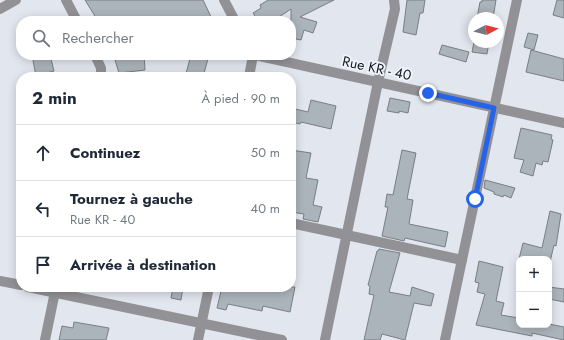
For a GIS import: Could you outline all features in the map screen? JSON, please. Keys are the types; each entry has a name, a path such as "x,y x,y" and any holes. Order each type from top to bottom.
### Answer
{"street":[{"path":"0,9 16,0"},
{"path":"66,0 74,16"},
{"path":"224,0 232,16"},
{"path":"325,340 378,82 395,10 394,0"},
{"path":"445,340 517,0"},
{"path":"97,60 101,68 101,72"},
{"path":"250,72 253,60"},
{"name":"Rue KR - 40","path":"277,60 564,123"},
{"path":"296,224 462,260"},
{"path":"0,281 16,284"},
{"path":"45,340 55,292"},
{"path":"64,292 282,340"},
{"path":"198,340 208,292"}],"building":[{"path":"85,0 203,0 211,16 95,16"},
{"path":"268,0 334,0 300,17 317,22 313,33 304,30 301,40 296,39 296,16 291,16 291,9 280,16 255,16 253,13 261,8 260,5"},
{"path":"407,0 425,0 423,13 420,13 416,35 403,32"},
{"path":"482,0 496,0 494,12 478,12 480,2 482,2"},
{"path":"557,0 564,0 564,18 553,15"},
{"path":"528,33 538,35 534,50 524,47"},
{"path":"442,45 469,52 466,62 439,54"},
{"path":"473,48 488,48 487,54 472,52"},
{"path":"531,50 564,59 564,81 526,72"},
{"path":"33,60 51,60 54,71 35,72"},
{"path":"115,60 144,60 145,70 119,72"},
{"path":"190,60 208,60 204,72 186,72"},
{"path":"390,98 410,102 408,113 387,111"},
{"path":"311,100 336,106 331,129 301,122 300,124 296,123 296,109 308,112"},
{"path":"521,128 552,135 551,139 553,140 548,162 543,161 542,165 536,163 533,176 520,172 524,160 514,158"},
{"path":"402,150 416,153 407,199 413,200 409,224 448,232 445,247 405,238 404,241 382,236 388,207 385,207 387,194 393,195"},
{"path":"296,151 311,153 306,178 318,180 313,205 322,207 318,222 303,219 304,214 296,213"},
{"path":"485,180 515,188 511,198 504,195 503,197 494,194 494,192 484,188"},
{"path":"550,211 561,214 556,246 554,245 551,256 520,256 523,243 542,248"},
{"path":"379,249 400,253 389,292 410,296 412,287 434,294 431,306 414,303 405,340 382,334 380,340 364,340 374,295 369,294 370,286 368,285 377,251"},
{"path":"479,261 503,267 496,301 504,303 501,315 516,318 516,328 552,328 552,325 564,327 564,340 532,333 532,336 476,325 485,294 477,292 479,283 475,282"},
{"path":"552,287 564,289 564,302 552,300"},
{"path":"172,292 182,292 181,300 171,298"},
{"path":"221,292 294,292 290,312 263,306 262,311 228,304 226,310 217,308"},
{"path":"74,322 109,328 106,340 59,340 62,326 73,328"}],"route":[{"path":"428,93 494,108 475,199"}]}
